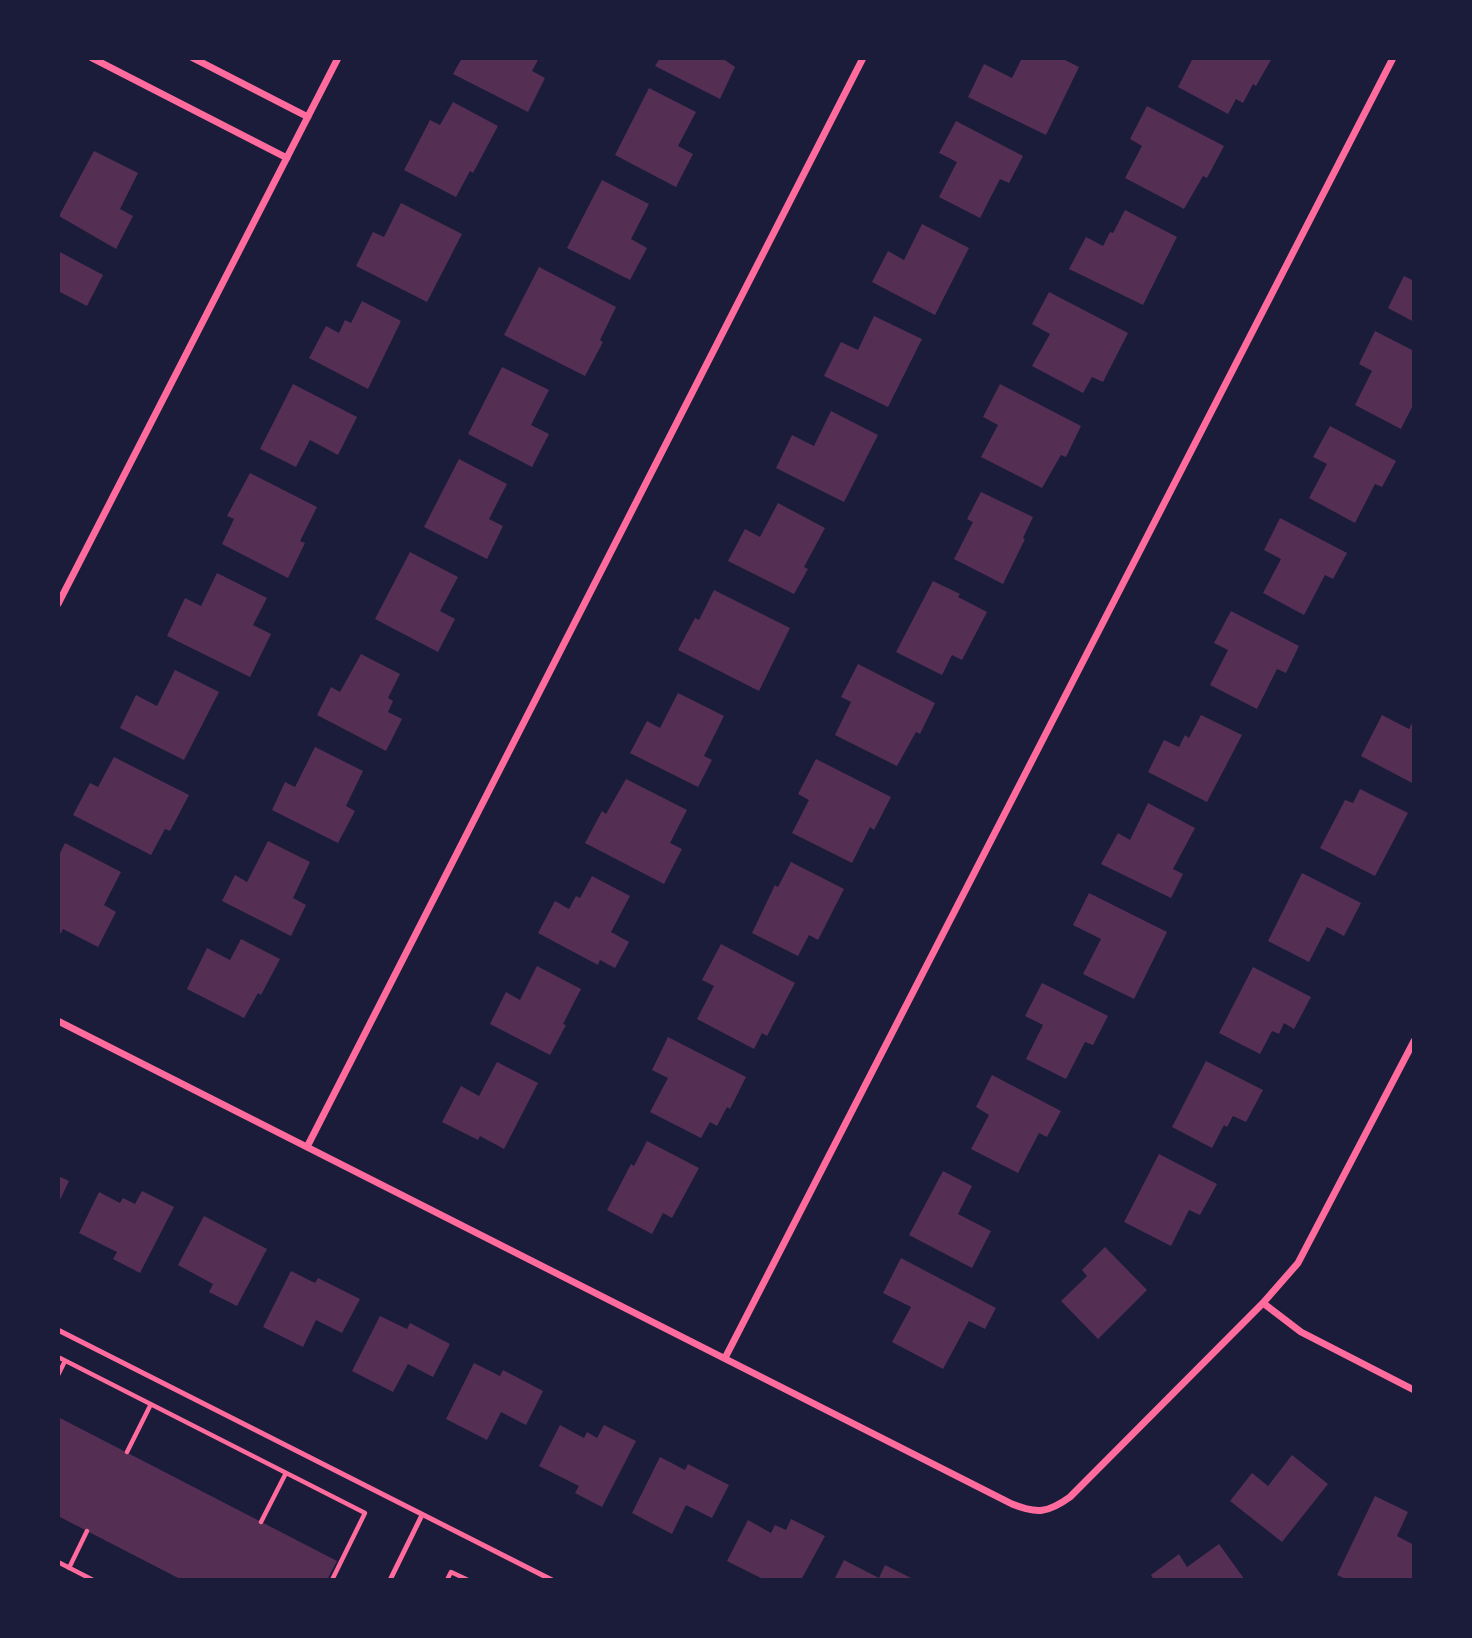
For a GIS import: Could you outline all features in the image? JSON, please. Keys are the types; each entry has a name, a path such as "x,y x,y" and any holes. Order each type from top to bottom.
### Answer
{"street":[{"path":"92,58 287,159"},
{"path":"193,58 308,117"},
{"path":"58,604 338,58"},
{"path":"307,1147 863,58"},
{"path":"725,1358 1393,58"},
{"path":"58,1021 1012,1504 1035,1511 1057,1506 1070,1497 1263,1303 1298,1263 1414,1041"},
{"path":"1263,1303 1301,1332 1414,1390"}],"lane":[{"path":"58,1330 552,1580"},
{"path":"390,1580 422,1515"}],"path":[{"path":"58,1357 365,1513 332,1580"},
{"path":"58,1375 65,1361"},
{"path":"127,1452 151,1404"},
{"path":"261,1522 286,1473"},
{"path":"69,1568 87,1531"},
{"path":"58,1563 93,1580"},
{"path":"447,1580 451,1572 468,1580"}],"building":[{"path":"462,58 539,58 532,71 545,78 528,112 453,74"},
{"path":"660,58 722,58 735,67 720,99 655,66"},
{"path":"1022,58 1061,58 1079,67 1046,135 968,97 984,64 1012,78"},
{"path":"1193,58 1272,58 1243,103 1236,99 1228,114 1178,87"},
{"path":"649,88 696,112 678,146 693,154 676,187 615,155"},
{"path":"453,102 498,126 473,173 470,171 456,197 404,170 430,120 440,125"},
{"path":"1147,106 1224,146 1207,178 1203,176 1184,209 1125,178 1142,146 1130,139"},
{"path":"956,121 1023,156 1009,183 1000,179 980,218 939,197 957,162 939,153"},
{"path":"94,151 138,173 120,209 133,216 116,249 59,216"},
{"path":"602,180 649,204 631,239 647,248 630,280 567,248"},
{"path":"401,203 462,234 427,302 356,266 373,232 384,237"},
{"path":"1125,210 1177,237 1143,305 1069,269 1086,237 1103,246"},
{"path":"922,224 969,248 935,315 872,282 888,251 904,260"},
{"path":"58,251 103,275 87,306 60,292 58,297"},
{"path":"539,267 616,307 600,340 603,342 585,376 504,335"},
{"path":"1404,276 1414,281 1414,322 1388,308"},
{"path":"1049,292 1128,333 1103,382 1092,377 1083,393 1032,366 1050,334 1032,324"},
{"path":"362,301 401,321 368,389 309,358 326,326 339,333 345,320 351,323"},
{"path":"874,316 922,339 888,407 824,376 841,342 858,350"},
{"path":"1375,331 1414,351 1414,403 1401,429 1355,405 1372,371 1359,364"},
{"path":"502,367 549,390 531,425 549,434 532,467 468,434"},
{"path":"293,384 357,417 338,455 310,440 296,467 260,449"},
{"path":"1000,384 1081,426 1066,457 1061,455 1042,488 981,457 998,425 983,417"},
{"path":"831,411 878,435 844,502 776,468 792,435 814,446"},
{"path":"1330,426 1396,461 1382,487 1375,484 1355,523 1309,498 1327,464 1313,457"},
{"path":"459,459 507,484 489,519 503,526 487,559 424,527"},
{"path":"250,473 317,507 300,541 305,543 288,578 222,544 234,519 227,516"},
{"path":"981,492 1033,517 1003,584 954,559 973,522 967,519"},
{"path":"778,503 825,528 804,567 808,569 794,594 728,561 745,529 760,537"},
{"path":"1280,518 1347,553 1333,579 1325,575 1304,615 1263,593 1281,559 1264,550"},
{"path":"410,552 458,577 440,611 455,619 438,652 375,619"},
{"path":"217,573 267,598 253,625 271,634 250,677 167,636 185,598 201,606"},
{"path":"933,581 960,594 958,597 987,612 962,660 952,655 942,675 896,652"},
{"path":"714,590 790,628 759,691 678,650 695,618 699,620"},
{"path":"1231,611 1299,646 1286,673 1277,669 1257,709 1210,685 1228,650 1214,643"},
{"path":"361,654 400,674 388,698 393,701 388,712 402,719 386,751 317,715 331,687 340,692"},
{"path":"858,664 935,703 920,734 916,732 897,766 835,735 851,702 841,697"},
{"path":"175,670 219,692 184,760 120,728 136,695 157,706"},
{"path":"678,693 724,716 704,756 712,760 698,787 630,753 647,721 660,728"},
{"path":"1201,715 1242,735 1207,802 1148,772 1164,740 1179,747 1185,735 1189,738"},
{"path":"1382,715 1409,729 1414,719 1414,784 1361,756"},
{"path":"315,747 363,771 346,806 355,811 338,843 272,810 285,782 295,787"},
{"path":"114,757 189,795 170,831 165,829 151,855 73,815 90,783 98,787"},
{"path":"816,759 891,797 874,830 870,827 852,863 792,833 809,800 798,794"},
{"path":"626,779 687,810 670,843 682,849 664,884 585,843 602,811 606,814"},
{"path":"1360,789 1408,813 1375,876 1320,848 1345,800 1353,803"},
{"path":"1148,803 1195,828 1173,869 1183,874 1171,898 1101,864 1118,833 1130,840"},
{"path":"268,841 310,862 293,898 306,905 291,936 222,901 235,875 247,882"},
{"path":"65,843 121,872 104,905 116,912 98,947 63,929 58,938 58,857"},
{"path":"791,862 844,889 818,940 809,935 798,956 752,933 775,885 778,887"},
{"path":"1302,873 1361,903 1344,936 1327,927 1309,962 1268,941"},
{"path":"592,876 630,896 611,932 629,942 615,968 600,960 598,965 538,933 555,901 569,909 576,896 580,898"},
{"path":"1089,893 1167,932 1134,999 1083,974 1101,939 1073,925"},
{"path":"241,939 280,959 261,995 258,993 244,1018 187,989 207,948 230,960"},
{"path":"721,944 795,983 767,1036 762,1033 754,1049 697,1019 714,986 702,980"},
{"path":"537,966 581,989 550,1055 490,1024 506,992 520,1000"},
{"path":"1253,967 1311,997 1294,1029 1284,1023 1279,1034 1272,1031 1260,1054 1219,1033"},
{"path":"1042,983 1108,1016 1093,1045 1085,1042 1066,1079 1026,1059 1043,1025 1025,1016"},
{"path":"668,1037 746,1077 730,1109 727,1107 717,1126 710,1122 701,1138 650,1112 668,1078 652,1070"},
{"path":"1206,1061 1263,1090 1246,1122 1233,1116 1227,1127 1224,1125 1212,1148 1172,1127"},
{"path":"497,1062 538,1083 504,1149 480,1136 478,1140 442,1122 461,1086 479,1096"},
{"path":"992,1075 1061,1111 1047,1137 1039,1133 1018,1173 971,1149 989,1115 976,1107"},
{"path":"647,1141 699,1168 672,1218 663,1213 652,1234 607,1210 631,1164 634,1166"},
{"path":"1159,1154 1217,1184 1200,1215 1189,1210 1171,1246 1124,1222"},
{"path":"943,1171 972,1186 958,1214 991,1231 972,1268 909,1235"},
{"path":"58,1176 69,1181 58,1204"},
{"path":"142,1191 174,1207 140,1273 113,1259 117,1252 79,1233 99,1192 120,1203 123,1198 135,1204"},
{"path":"204,1216 267,1249 237,1306 209,1292 213,1284 178,1265"},
{"path":"1105,1247 1147,1290 1098,1339 1061,1301 1087,1276 1082,1270"},
{"path":"901,1258 996,1308 985,1329 969,1321 943,1369 892,1342 911,1307 883,1293"},
{"path":"291,1271 315,1283 318,1278 360,1299 342,1333 316,1320 303,1347 263,1327"},
{"path":"380,1316 407,1329 410,1323 450,1344 433,1377 408,1364 393,1392 352,1371"},
{"path":"474,1363 500,1376 503,1370 543,1391 526,1425 501,1412 487,1440 446,1419"},
{"path":"58,1417 337,1561 327,1580 182,1580 58,1516"},
{"path":"560,1425 584,1438 587,1432 597,1438 604,1425 636,1441 602,1507 575,1493 579,1486 539,1466"},
{"path":"1292,1455 1328,1484 1282,1542 1230,1501 1252,1473 1268,1486"},
{"path":"660,1457 685,1470 688,1464 729,1485 712,1518 686,1505 672,1534 632,1513"},
{"path":"1375,1496 1408,1512 1397,1536 1414,1545 1414,1580 1348,1580 1337,1575"},
{"path":"791,1519 825,1536 801,1580 765,1580 727,1561 748,1520 771,1533 775,1525 786,1530"},
{"path":"1219,1544 1245,1580 1154,1580 1151,1575 1179,1554 1187,1567"},
{"path":"844,1560 879,1578 885,1565 915,1580 834,1580"}]}
